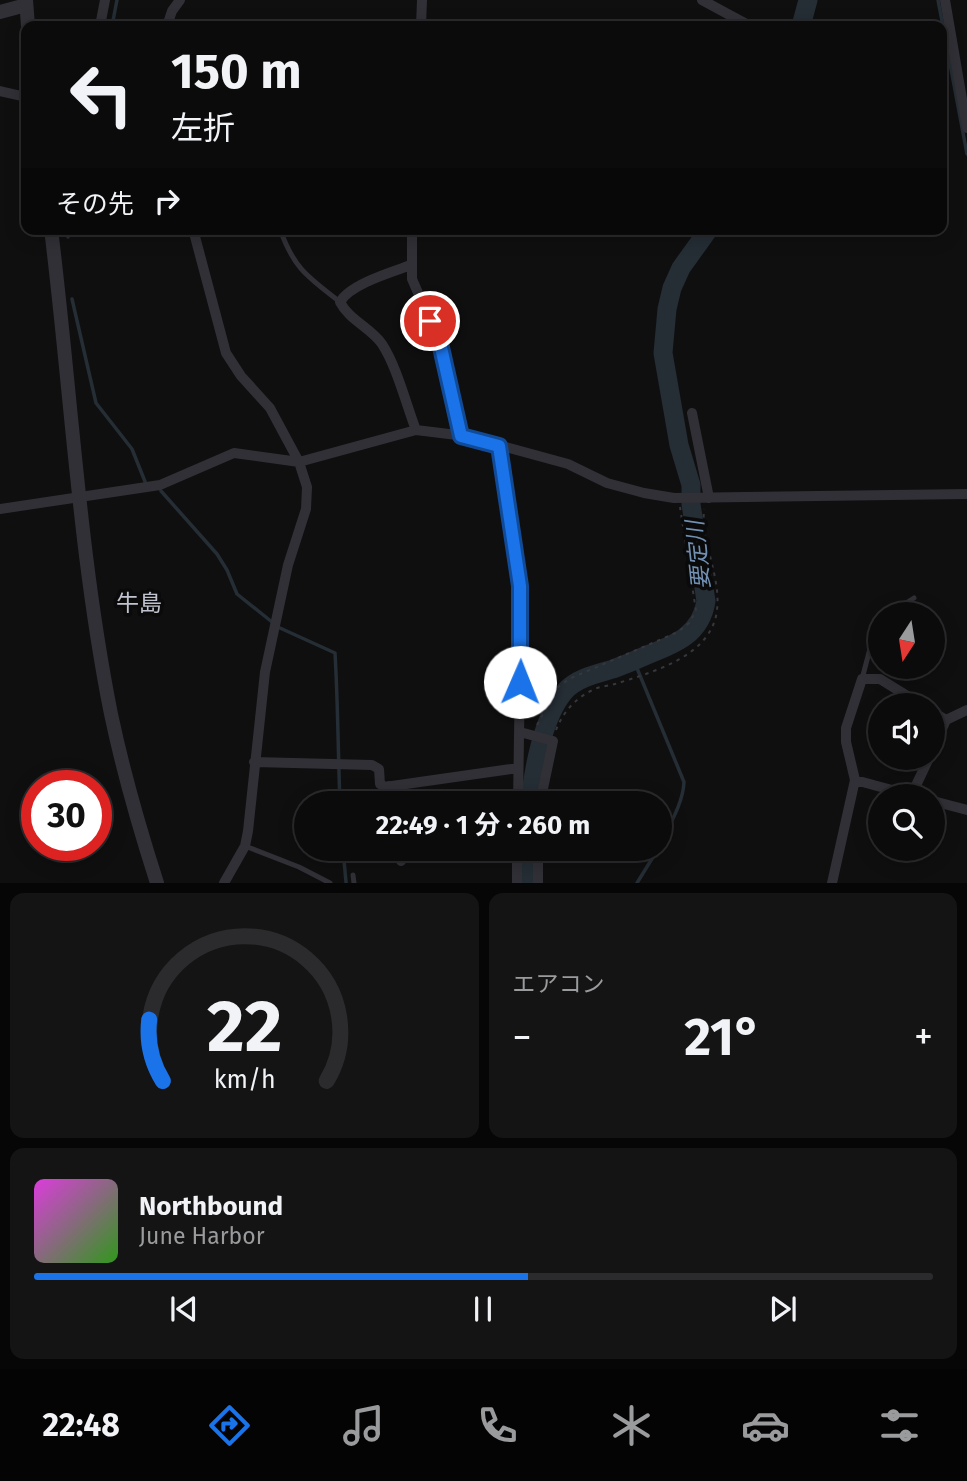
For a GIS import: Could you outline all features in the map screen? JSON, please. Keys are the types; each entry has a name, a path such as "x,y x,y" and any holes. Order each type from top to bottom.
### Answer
{"street":[{"path":"101,21 105,0"},
{"path":"169,21 180,0"},
{"path":"421,21 422,0"},
{"path":"702,0 741,21"},
{"path":"944,0 967,128"},
{"path":"0,12 26,2 28,21"},
{"path":"0,91 21,96"},
{"path":"52,235 99,644 111,716 134,810 157,883"},
{"path":"195,235 226,353 241,376 270,408 299,461 307,487 306,509 288,565 265,672 245,846 224,883"},
{"path":"412,235 412,279 440,343 461,436"},
{"path":"411,265 379,276 344,295 340,302 344,310 381,342 416,430"},
{"path":"692,414 705,498"},
{"path":"0,509 160,485 234,453 299,461 416,430 461,436 568,464 607,483 674,498 967,494"},
{"path":"499,446 520,596 518,791"},
{"path":"832,883 855,780 846,742 846,728 862,679 880,679 903,693"},
{"path":"946,720 967,710"},
{"path":"520,733 551,740 542,791"},
{"path":"254,762 377,766 383,787 518,768"},
{"path":"855,780 870,784"},
{"path":"389,786 390,791"},
{"path":"945,805 967,810"},
{"path":"517,861 517,883"},
{"path":"538,861 538,883"}],"lane":[{"path":"282,235 291,257 302,272 340,302"},
{"path":"908,602 914,598"},
{"path":"862,679 868,656"},
{"path":"245,846 299,867 330,883"},
{"path":"353,875 354,883"}],"path":[{"path":"534,736 553,694 569,679 678,632 689,623 696,611 694,589 680,506 674,498"},
{"path":"551,740 562,714 579,698 595,688 632,678 689,656 712,630 717,610 717,593 703,515 705,498"}],"waterway":[{"path":"113,21 117,0"},
{"name":"要定川","path":"802,21 808,0"},
{"path":"938,0 942,21"},
{"path":"947,48 967,154"},
{"name":"要定川","path":"532,791 545,729 565,691 581,680 677,642 693,630 703,612 706,601 691,504 691,485 679,445 663,353 672,288 681,268 705,235"},
{"path":"72,299 96,403 132,449 146,484"},
{"path":"161,491 217,554 237,594 272,622"},
{"path":"280,628 335,653 340,791"},
{"path":"634,661 684,782 672,819"},
{"path":"344,861 346,882"},
{"name":"要定川","path":"529,861 529,883"},
{"path":"637,883 651,861"}],"district":[{"name":"牛島","path":"139,603"}],"route":[{"path":"430,321 440,343 461,436 499,446 520,586 520,682"}]}
